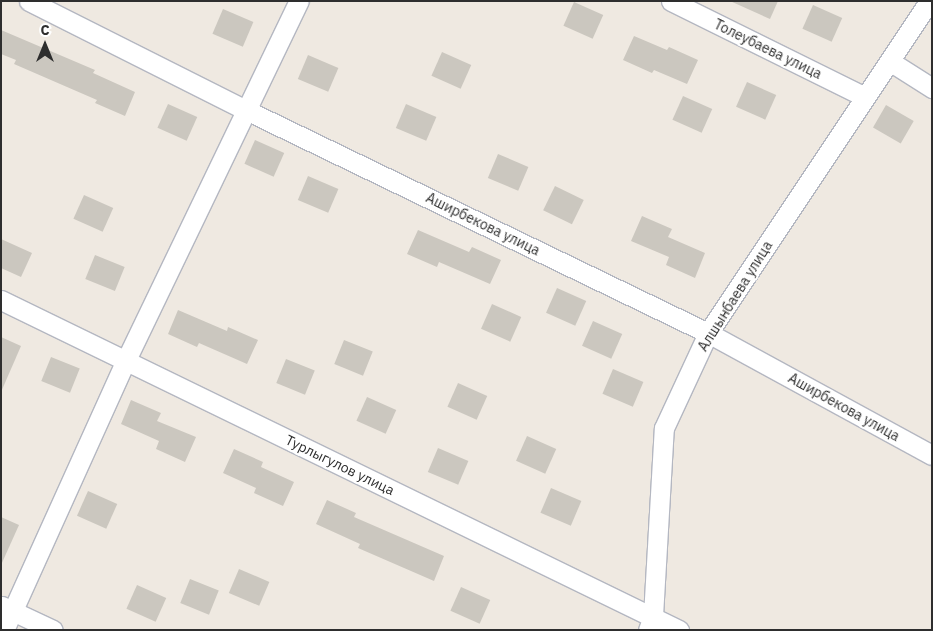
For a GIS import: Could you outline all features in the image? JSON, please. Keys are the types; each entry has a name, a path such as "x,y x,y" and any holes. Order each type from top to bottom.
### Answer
{"street":[{"name":"Аширбекова улица","path":"29,1 246,110 708,333 932,455"},
{"path":"4,630 7,608 298,1"},
{"name":"Толеубаева улица","path":"671,1 865,97"},
{"name":"Алшынбаева улица","path":"650,623 664,428 708,333 865,97 891,62 929,1"},
{"path":"891,62 932,88"},
{"name":"Турлыгулов улица","path":"1,300 650,623 679,630"},
{"path":"7,608 53,630"}],"building":[{"path":"730,1 778,1 770,19"},
{"path":"574,2 603,15 593,39 563,26"},
{"path":"813,5 842,18 832,42 802,29"},
{"path":"223,9 253,22 243,47 212,34"},
{"path":"1,30 95,70 93,73 135,92 125,116 95,103 97,100 14,64 16,60 1,54"},
{"path":"634,36 667,50 669,47 698,60 687,84 654,70 652,73 623,60"},
{"path":"442,52 471,65 461,89 431,76"},
{"path":"308,55 338,68 328,92 298,79"},
{"path":"747,82 776,95 765,120 736,107"},
{"path":"683,96 712,109 702,133 672,120"},
{"path":"168,104 197,117 187,141 157,128"},
{"path":"406,104 436,117 426,141 396,128"},
{"path":"886,105 914,121 901,144 873,128"},
{"path":"255,140 284,153 274,177 244,164"},
{"path":"498,154 528,167 518,191 488,178"},
{"path":"308,176 338,189 328,213 298,200"},
{"path":"555,186 584,200 572,224 543,210"},
{"path":"84,195 113,208 103,232 73,219"},
{"path":"642,216 672,229 668,237 705,253 695,278 666,265 669,257 631,241"},
{"path":"418,230 469,252 472,247 501,260 490,284 439,262 437,267 407,254"},
{"path":"1,239 32,253 21,277 1,268"},
{"path":"95,255 125,267 115,291 85,279"},
{"path":"557,288 586,301 575,326 546,313"},
{"path":"492,304 521,317 510,342 481,329"},
{"path":"178,310 227,331 228,327 258,340 247,364 199,343 197,347 168,334"},
{"path":"593,321 622,334 611,359 582,346"},
{"path":"1,337 21,346 1,392"},
{"path":"344,340 373,352 363,376 334,364"},
{"path":"51,357 80,369 70,393 41,381"},
{"path":"286,359 315,371 305,395 276,383"},
{"path":"613,369 643,382 633,407 602,394"},
{"path":"458,383 487,396 477,420 447,407"},
{"path":"367,397 396,410 386,434 356,421"},
{"path":"131,400 161,413 157,421 196,437 185,462 156,449 159,441 121,424"},
{"path":"527,436 556,449 545,474 516,461"},
{"path":"438,448 468,461 458,485 428,472"},
{"path":"234,449 263,462 261,467 294,482 283,506 254,493 256,488 223,473"},
{"path":"551,488 581,501 571,526 540,513"},
{"path":"88,491 117,504 106,529 77,516"},
{"path":"327,500 356,513 354,517 444,556 434,581 358,548 360,544 316,524"},
{"path":"1,517 19,525 1,565"},
{"path":"239,569 269,582 259,606 229,593"},
{"path":"190,579 219,591 209,615 180,603"},
{"path":"137,585 166,598 156,622 126,609"},
{"path":"461,587 490,600 480,624 450,611"}]}
